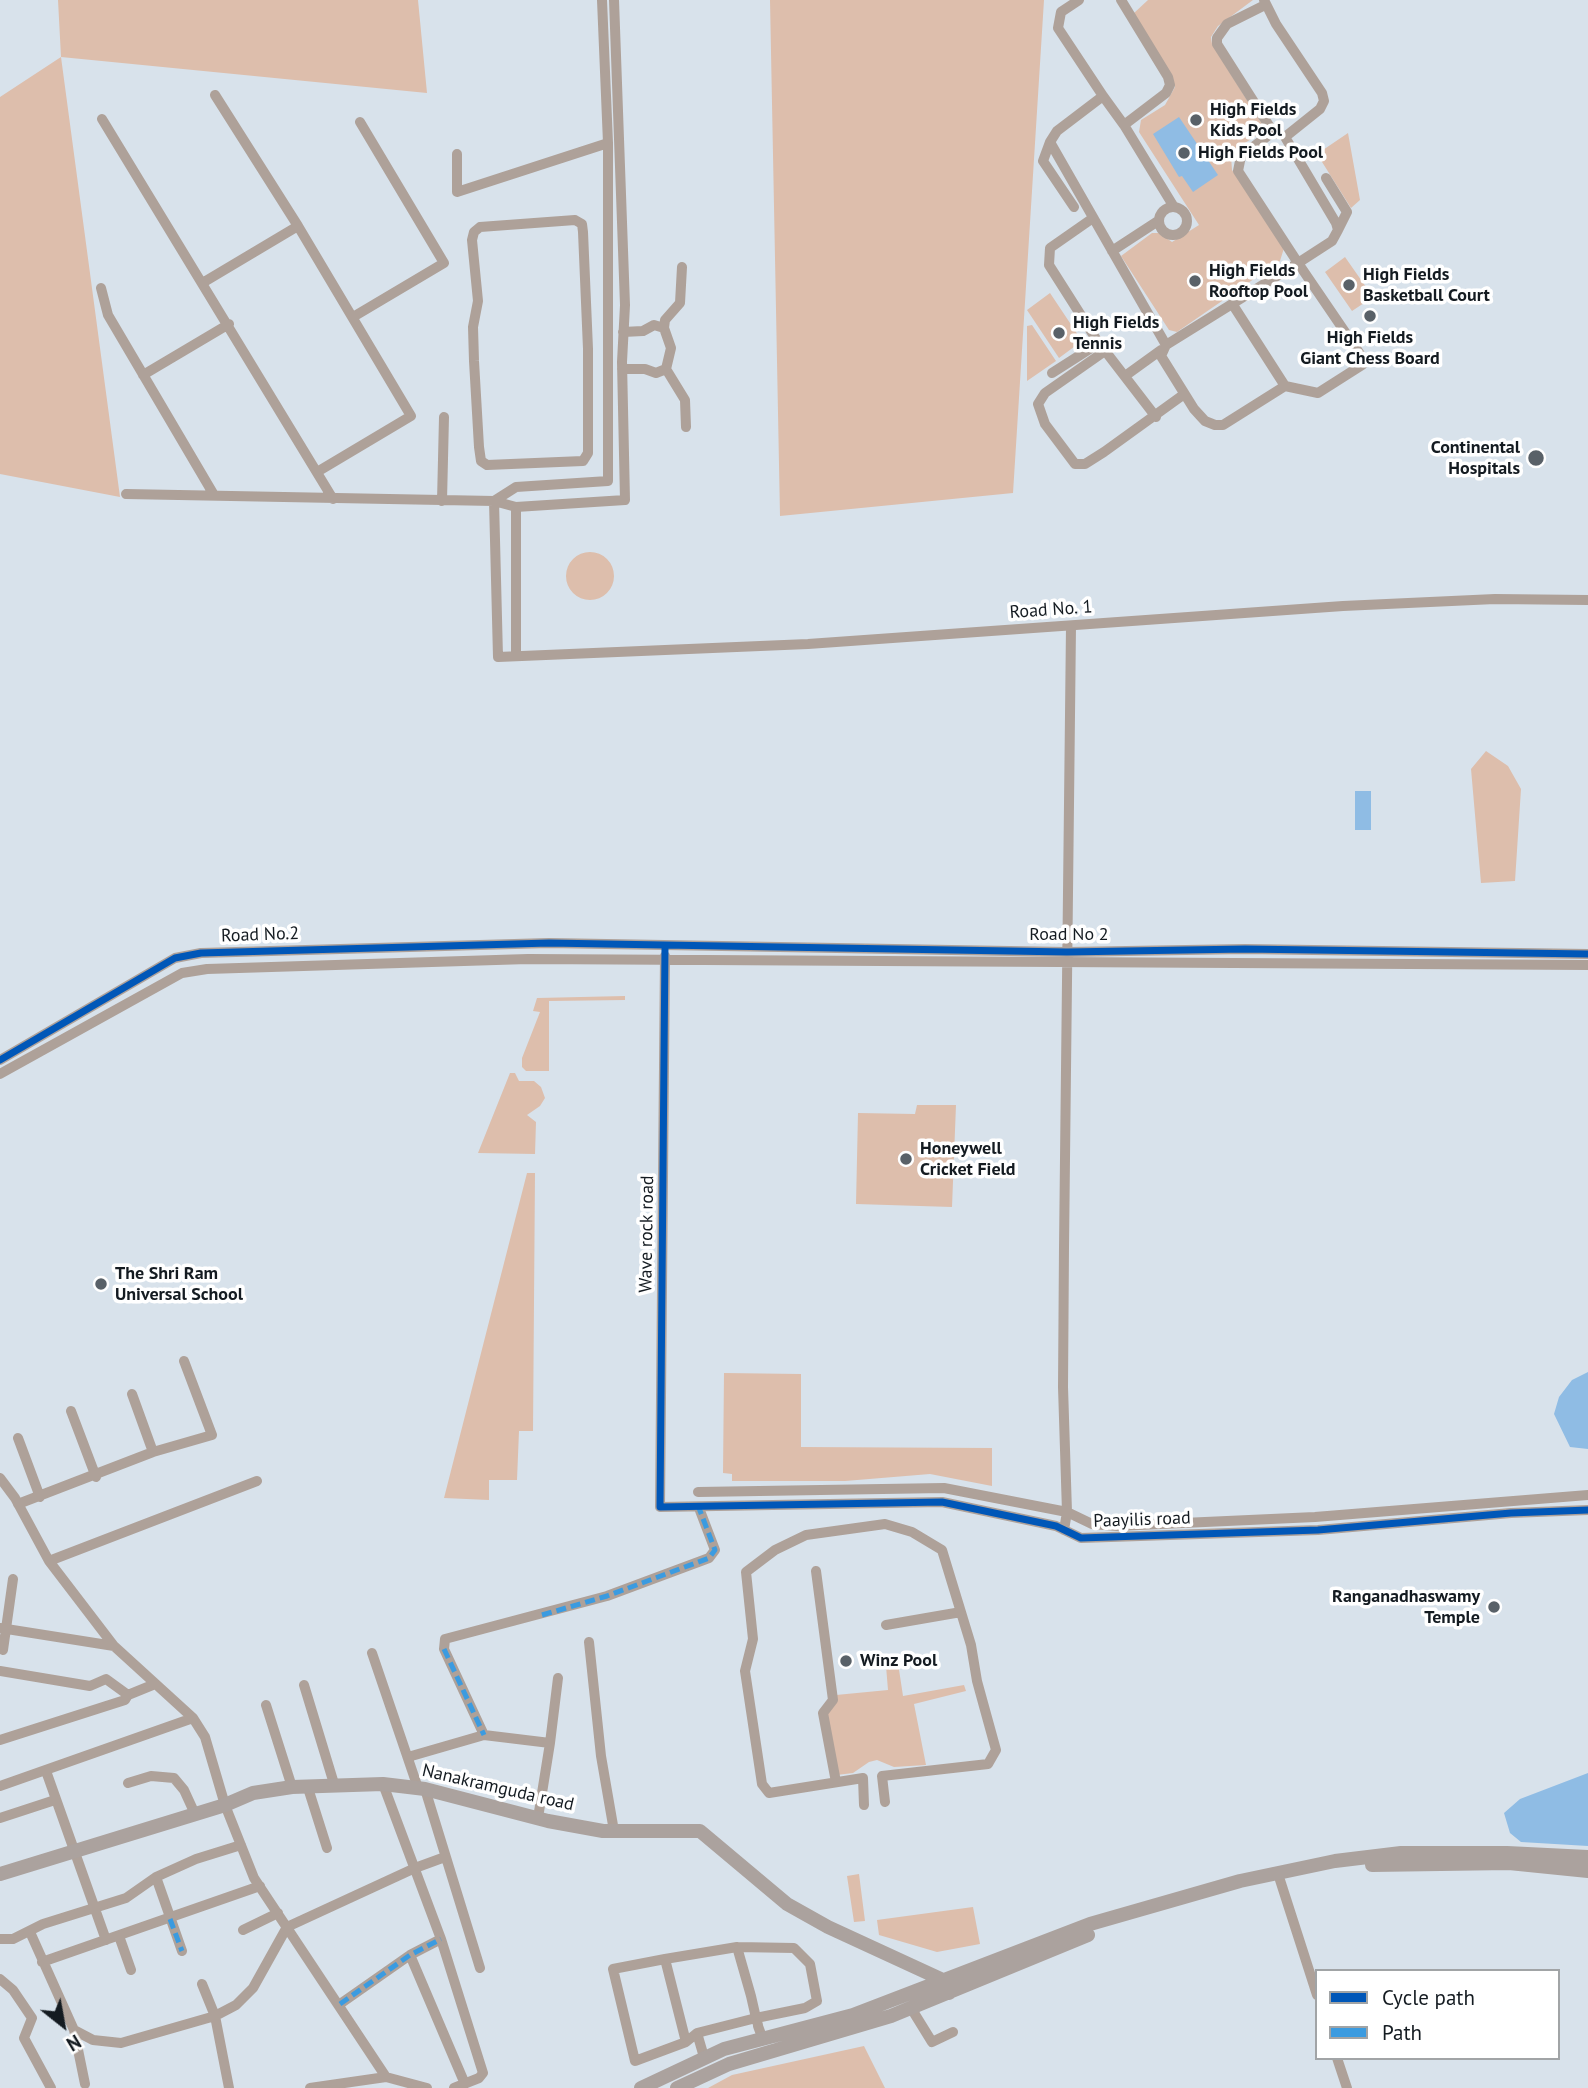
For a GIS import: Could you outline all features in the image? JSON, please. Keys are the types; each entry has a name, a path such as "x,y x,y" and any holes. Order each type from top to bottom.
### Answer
{"main road":[{"name":"Nanakramguda road","path":"0,1874 225,1805 253,1793 292,1787 383,1784 421,1789 538,1818 614,1831 700,1831 787,1904 946,1986"},
{"path":"677,2088 729,2064 863,2026 911,2008 946,1986 1090,1924 1240,1881 1335,1861 1401,1853 1507,1853 1588,1857"},
{"path":"642,2088 704,2057 762,2037 853,2015 946,1986 1112,1925 1280,1880 1370,1865 1401,1864 1509,1863 1588,1871"}],"street":[{"path":"494,501 516,487 608,481 608,143 602,0"},
{"path":"126,494 494,501 516,507 625,500 614,0"},
{"path":"1079,0 1061,12 1058,28 1124,125 1174,207 1185,214 1187,223 1183,231 1174,235 1166,234 1158,221"},
{"path":"1124,1 1170,85 1166,93 1124,125"},
{"path":"1050,142 1053,152 1112,251 1164,348 1162,363 1183,395 1205,421 1223,425 1286,386 1318,393 1362,365 1363,360 1238,171 1241,156 1279,134 1320,109 1324,101 1322,93 1264,3 1227,24 1217,38 1226,59 1279,134 1338,230"},
{"path":"215,95 298,226 411,416 317,472"},
{"path":"1074,207 1043,161 1057,131 1104,96"},
{"path":"102,119 204,282 333,499"},
{"path":"353,317 444,263 360,122"},
{"path":"457,154 457,192 608,143"},
{"path":"1125,376 1164,348 1332,241 1348,212 1326,178"},
{"path":"1112,251 1158,221 1165,209 1174,207"},
{"path":"1093,218 1050,248 1049,265 1102,347 1156,417"},
{"path":"575,220 582,224 588,362 587,453 583,461 487,465 481,461 472,327 478,301 472,240 480,227 575,220"},
{"path":"204,282 298,226"},
{"path":"681,267 680,303 665,320 664,328 671,348 666,369 685,400 686,427"},
{"path":"101,288 108,315 214,495"},
{"path":"1233,305 1286,386"},
{"path":"143,375 229,324"},
{"path":"623,332 643,331 654,325 664,328"},
{"path":"1052,373 1102,347"},
{"path":"1102,347 1045,393 1038,404 1045,424 1075,464 1085,464 1156,417 1183,395"},
{"path":"588,362 607,362 656,373 666,369"},
{"path":"588,380 608,378"},
{"path":"442,500 444,417"},
{"name":"Road No. 1","path":"494,501 498,657 808,644 1351,606 1495,599 1588,600"},
{"path":"516,507 516,656"},
{"path":"1064,1530 1067,1512 1063,1376 1071,626"},
{"name":"Road No 2","path":"550,943 1067,958 1588,965"},
{"name":"Road No.2","path":"0,1060 175,958 201,953 550,943"},
{"name":"Wave rock road","path":"660,1507 665,946"},
{"name":"Road No 2","path":"0,1074 182,973 194,971 528,959 1067,958 1245,949 1588,954"},
{"path":"18,1504 96,1477 153,1452 212,1435 184,1361"},
{"path":"132,1394 153,1452"},
{"path":"71,1411 96,1477"},
{"path":"18,1438 40,1497"},
{"path":"0,1478 18,1504 49,1560 114,1646 194,1718 205,1737 240,1845 260,1886 386,2077"},
{"path":"49,1560 257,1482"},
{"path":"942,1502 944,1488"},
{"name":"Paayilis road","path":"698,1492 944,1488 1067,1512 1091,1524 1117,1526 1315,1517 1588,1495"},
{"name":"Paayilis road","path":"660,1507 942,1502 1064,1530 1082,1538 1318,1530 1511,1513 1588,1510"},
{"path":"484,1735 443,1642 449,1638 607,1596 709,1558 715,1550 699,1508"},
{"path":"886,1524 912,1532 942,1550 961,1612 996,1750 988,1764 863,1778 769,1793 762,1784 745,1671 754,1639 746,1572 775,1550 806,1535 886,1524"},
{"path":"816,1571 833,1700 823,1713 836,1782"},
{"path":"3,1650 3,1628 13,1579"},
{"path":"886,1625 961,1612"},
{"path":"3,1628 114,1646"},
{"path":"589,1642 601,1756 614,1831"},
{"path":"372,1653 446,1857 480,1968"},
{"path":"0,1677 0,1672 90,1686 106,1679 126,1692"},
{"path":"538,1818 558,1678"},
{"path":"126,1692 153,1682"},
{"path":"304,1685 335,1787"},
{"path":"0,1740 125,1700 126,1692"},
{"path":"267,1705 292,1787"},
{"path":"0,1786 194,1718"},
{"path":"408,1757 484,1735 550,1743"},
{"path":"46,1771 72,1851 106,1940"},
{"path":"128,1783 151,1776 174,1778 184,1790 195,1814"},
{"path":"882,1776 885,1802"},
{"path":"863,1778 864,1805"},
{"path":"383,1784 440,1939 483,2073 479,2078 454,2088"},
{"path":"308,1788 327,1848"},
{"path":"0,1818 55,1800"},
{"path":"0,1939 13,1939 43,1924 126,1898 156,1877 196,1859 240,1845"},
{"path":"74,2030 93,2040 121,2043 215,2016 250,1993 287,1927 415,1868 446,1857"},
{"path":"156,1877 182,1951"},
{"path":"1280,1880 1315,1990"},
{"path":"41,1962 260,1886"},
{"path":"243,1930 278,1913"},
{"path":"30,1932 41,1962 74,2030 86,2084"},
{"path":"119,1936 131,1970"},
{"path":"340,2004 410,1955 440,1939"},
{"path":"737,1947 762,2037"},
{"path":"737,1947 794,1948 810,1964 817,2001 806,2008 697,2033 686,2042 635,2061 612,1969 737,1947"},
{"path":"410,1955 465,2084"},
{"path":"665,1959 686,2042"},
{"path":"0,1979 13,1990 32,2018 24,2038 51,2088"},
{"path":"202,1984 215,2016 229,2088"},
{"path":"911,2008 932,2042 953,2032"},
{"path":"697,2033 704,2057"},
{"path":"1338,2060 1347,2088"},
{"path":"310,2088 386,2077 427,2088"}],"shaded area":[{"path":"58,0 418,0 427,93 61,57"},
{"path":"770,0 1044,0 1013,493 780,516"},
{"path":"1148,0 1253,0 1218,26 1211,37 1212,44 1262,124 1259,134 1234,150 1231,156 1232,170 1284,248 1280,261 1177,332 1169,330 1121,256 1152,233 1159,233 1172,242 1199,225 1139,132 1141,120 1165,105 1175,87 1134,13"},
{"path":"61,57 120,497 0,474 0,97"},
{"path":"1348,133 1360,200 1351,208 1317,154"},
{"name":"High Fields Basketball Court","path":"1345,257 1373,297 1352,311 1325,272"},
{"name":"High Fields Tennis","path":"1050,293 1082,341 1059,358 1027,310"},
{"path":"1032,325 1056,361 1027,381 1027,326"},
{"path":"590,552 607,559 614,576 607,593 590,600 573,593 566,576 573,559"},
{"path":"1486,751 1508,766 1521,789 1515,881 1481,883 1471,769"},
{"path":"625,996 625,1000 549,1001 549,1071 526,1071 522,1067 522,1058 540,1012 533,1011 537,998"},
{"path":"510,1073 515,1073 519,1081 534,1081 541,1087 545,1098 540,1106 527,1115 536,1122 535,1154 478,1153"},
{"name":"Honeywell Cricket Field","path":"917,1105 956,1105 952,1207 856,1204 858,1113 915,1114"},
{"path":"527,1173 535,1173 533,1431 519,1431 517,1480 489,1480 489,1500 444,1498"},
{"path":"724,1373 801,1374 801,1447 992,1448 992,1486 930,1474 845,1481 732,1481 732,1474 723,1473"},
{"path":"898,1663 903,1696 964,1685 966,1691 914,1704 926,1765 894,1767 877,1760 853,1773 837,1775 827,1714 836,1695 888,1690 886,1666"},
{"path":"859,1874 865,1921 854,1922 847,1876"},
{"path":"973,1907 980,1944 937,1952 879,1935 877,1920"},
{"path":"864,2046 885,2088 708,2088 732,2075"}],"water":[{"name":"High Fields Pool","path":"1179,117 1218,175 1193,192 1182,176 1179,177 1153,134"},
{"path":"1355,791 1371,791 1371,830 1355,830"},
{"path":"1588,1372 1588,1449 1570,1447 1554,1414 1559,1397 1572,1380"},
{"path":"1588,1773 1588,1846 1521,1842 1510,1833 1504,1813 1520,1799"}],"marked path":[{"path":"542,1615 607,1596 709,1558 715,1550 699,1508"},
{"path":"444,1649 484,1735"},
{"path":"170,1919 182,1951"},
{"path":"340,2004 410,1955 441,1939"}],"cycle path":[{"path":"0,1060 175,958 201,953 549,943 1067,952 1245,949 1588,954"},
{"path":"665,946 660,1507 942,1502 1056,1526 1081,1538 1318,1530 1511,1513 1588,1510"}],"place":[{"name":"High Fields Kids Pool","path":"1196,120"},
{"name":"High Fields Pool","path":"1184,153"},
{"name":"High Fields Rooftop Pool","path":"1195,281"},
{"name":"High Fields Basketball Court","path":"1349,285"},
{"name":"High Fields Giant Chess Board","path":"1370,316"},
{"name":"High Fields Tennis","path":"1059,333"},
{"name":"Continental Hospitals","path":"1536,458"},
{"name":"Honeywell Cricket Field","path":"906,1159"},
{"name":"The Shri Ram Universal School","path":"101,1284"},
{"name":"Ranganadhaswamy Temple","path":"1494,1607"},
{"name":"Winz Pool","path":"846,1661"}]}
